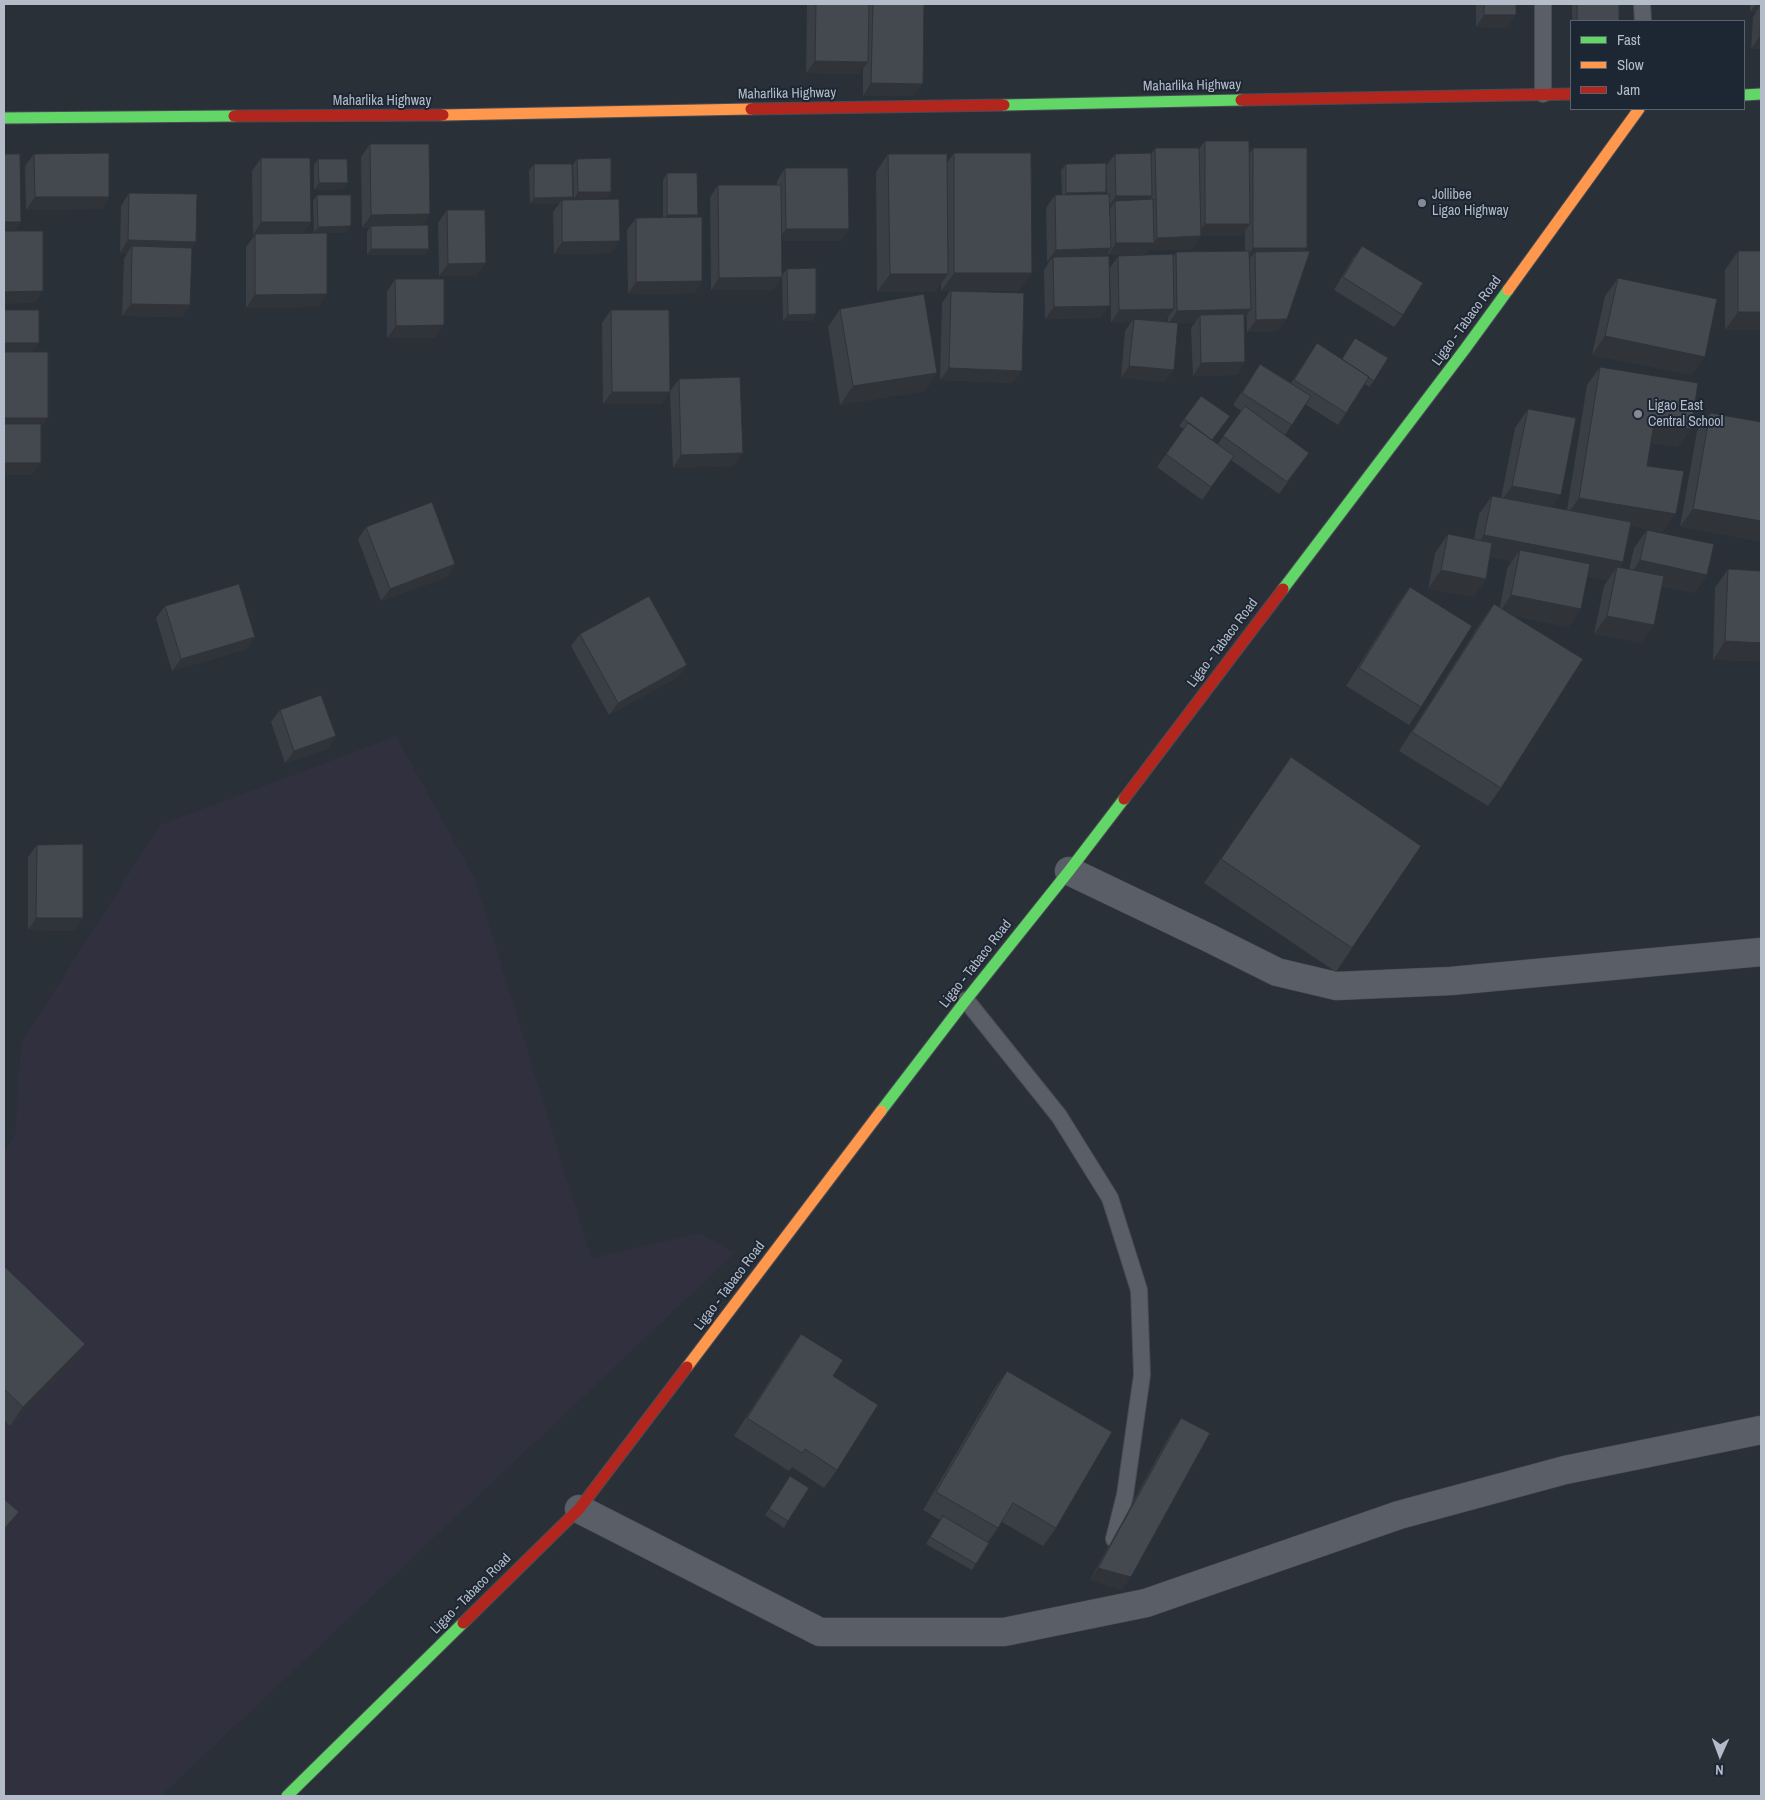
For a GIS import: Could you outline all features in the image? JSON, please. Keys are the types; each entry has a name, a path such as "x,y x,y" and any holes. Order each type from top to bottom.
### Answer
{"main road":[{"name":"Maharlika Highway","path":"4,118 464,115 1570,94"},
{"path":"1745,94 1761,94"},
{"name":"Ligao - Tabaco Road","path":"288,1796 579,1509 966,1000 1069,871 1465,349 1638,110"}],"street":[{"path":"1069,871 1276,972 1336,986 1452,981 1761,952"},
{"path":"579,1509 820,1632 1004,1632 1146,1603 1399,1515 1565,1470 1761,1430"}],"lane":[{"path":"1543,4 1543,94"},
{"path":"1642,4 1643,20"},
{"path":"966,1000 1059,1116 1110,1198 1139,1290 1142,1375 1125,1495 1114,1538"}],"shaded area":[{"path":"396,736 475,879 591,1258 700,1233 735,1253 161,1796 4,1796 4,1151 15,1137 21,1043 160,825"}],"building":[{"path":"816,4 869,4 868,62 815,61"},
{"path":"873,4 924,4 923,84 871,83"},
{"path":"1484,4 1516,4 1516,15 1484,15"},
{"path":"1577,4 1619,4 1619,20 1577,20"},
{"path":"1761,4 1761,36 1760,36"},
{"path":"1205,141 1249,141 1250,224 1205,224"},
{"path":"370,144 429,144 430,214 371,215"},
{"path":"1155,148 1199,148 1201,236 1157,238"},
{"path":"1253,148 1307,148 1307,248 1253,248"},
{"path":"109,153 109,197 35,197 34,154"},
{"path":"954,153 1031,153 1032,273 954,273"},
{"path":"1151,153 1152,196 1116,196 1115,154"},
{"path":"4,154 20,154 21,222 4,222"},
{"path":"888,154 947,154 948,274 890,274"},
{"path":"261,158 310,158 311,222 261,222"},
{"path":"611,158 611,192 578,192 577,159"},
{"path":"318,159 347,159 348,183 319,183"},
{"path":"1106,163 1106,192 1066,193 1066,164"},
{"path":"534,164 572,164 573,197 534,198"},
{"path":"785,168 848,168 849,229 786,229"},
{"path":"667,173 697,173 698,215 667,215"},
{"path":"718,185 781,185 782,277 719,278"},
{"path":"129,193 197,194 196,242 128,240"},
{"path":"1109,194 1111,248 1056,250 1055,195"},
{"path":"317,195 351,195 351,226 318,227"},
{"path":"619,199 620,241 562,242 562,200"},
{"path":"1153,199 1154,243 1116,243 1115,201"},
{"path":"447,210 485,210 486,263 448,264"},
{"path":"702,217 702,281 636,282 636,218"},
{"path":"428,225 429,249 371,249 371,226"},
{"path":"4,231 43,231 43,291 4,292"},
{"path":"327,233 327,294 255,295 255,234"},
{"path":"132,246 192,248 190,305 131,304"},
{"path":"1362,246 1423,283 1403,315 1343,277"},
{"path":"1249,251 1251,309 1177,311 1176,252"},
{"path":"1310,251 1287,319 1256,320 1255,252"},
{"path":"1738,251 1761,251 1761,312 1738,312"},
{"path":"1173,254 1174,309 1119,310 1118,256"},
{"path":"1109,256 1110,306 1054,307 1053,257"},
{"path":"816,268 816,314 788,315 787,269"},
{"path":"1618,278 1717,299 1705,357 1605,336"},
{"path":"395,279 444,279 444,325 396,326"},
{"path":"951,291 1024,293 1022,371 949,368"},
{"path":"924,294 937,373 853,386 840,309"},
{"path":"4,310 39,310 39,343 4,343"},
{"path":"611,310 669,310 670,392 612,392"},
{"path":"1244,314 1245,362 1201,363 1200,315"},
{"path":"1134,319 1178,323 1174,370 1129,366"},
{"path":"1355,338 1388,358 1374,381 1342,359"},
{"path":"1317,343 1369,377 1346,413 1294,380"},
{"path":"4,352 48,352 48,418 4,418"},
{"path":"1260,364 1311,396 1292,425 1242,393"},
{"path":"1600,367 1698,383 1691,429 1654,423 1647,466 1684,471 1676,514 1579,498"},
{"path":"740,377 743,453 681,455 679,379"},
{"path":"1201,396 1230,416 1212,440 1184,419"},
{"path":"1245,406 1309,453 1287,482 1223,436"},
{"path":"1528,409 1576,418 1561,495 1512,486"},
{"path":"1710,413 1761,422 1761,521 1693,509"},
{"path":"1188,423 1234,456 1211,487 1166,454"},
{"path":"4,424 41,424 41,463 4,463"},
{"path":"1492,496 1631,522 1623,562 1484,535"},
{"path":"432,502 455,564 390,589 366,527"},
{"path":"1647,530 1714,544 1707,575 1640,560"},
{"path":"1448,534 1492,543 1486,579 1441,570"},
{"path":"1520,550 1590,564 1581,609 1511,595"},
{"path":"1617,567 1664,576 1654,625 1607,616"},
{"path":"1728,569 1761,571 1761,643 1725,641"},
{"path":"239,584 255,637 181,659 165,606"},
{"path":"1410,587 1472,626 1421,707 1359,668"},
{"path":"649,596 687,665 618,703 580,634"},
{"path":"1494,604 1583,659 1501,788 1412,732"},
{"path":"321,695 336,736 294,751 280,710"},
{"path":"1291,757 1421,846 1352,948 1221,859"},
{"path":"83,844 83,918 36,918 37,845"},
{"path":"4,1266 85,1344 23,1407 4,1389"},
{"path":"801,1334 843,1360 833,1376 878,1405 837,1470 805,1449 802,1453 747,1418"},
{"path":"1007,1371 1112,1432 1056,1528 1013,1503 998,1528 936,1492"},
{"path":"1181,1418 1210,1433 1131,1577 1098,1568"},
{"path":"790,1476 809,1488 788,1521 769,1509"},
{"path":"4,1499 19,1512 4,1529"},
{"path":"943,1516 989,1543 976,1564 930,1537"}],"traffic: fast":[{"path":"1745,95 1761,94"},
{"path":"1004,105 1241,100"},
{"path":"4,118 234,116"},
{"path":"1283,589 1508,290"},
{"path":"881,1111 1124,799"},
{"path":"287,1796 463,1623"}],"traffic: slow":[{"path":"443,115 751,109"},
{"path":"1508,290 1638,110"},
{"path":"687,1367 881,1111"}],"traffic: jam":[{"path":"1241,100 1570,94"},
{"path":"751,109 1004,105"},
{"path":"234,116 443,115"},
{"path":"1124,799 1283,589"},
{"path":"463,1623 579,1509 687,1367"}],"place":[{"name":"Jollibee Ligao Highway","path":"1422,203"},
{"name":"Ligao East Central School","path":"1638,414"}]}
